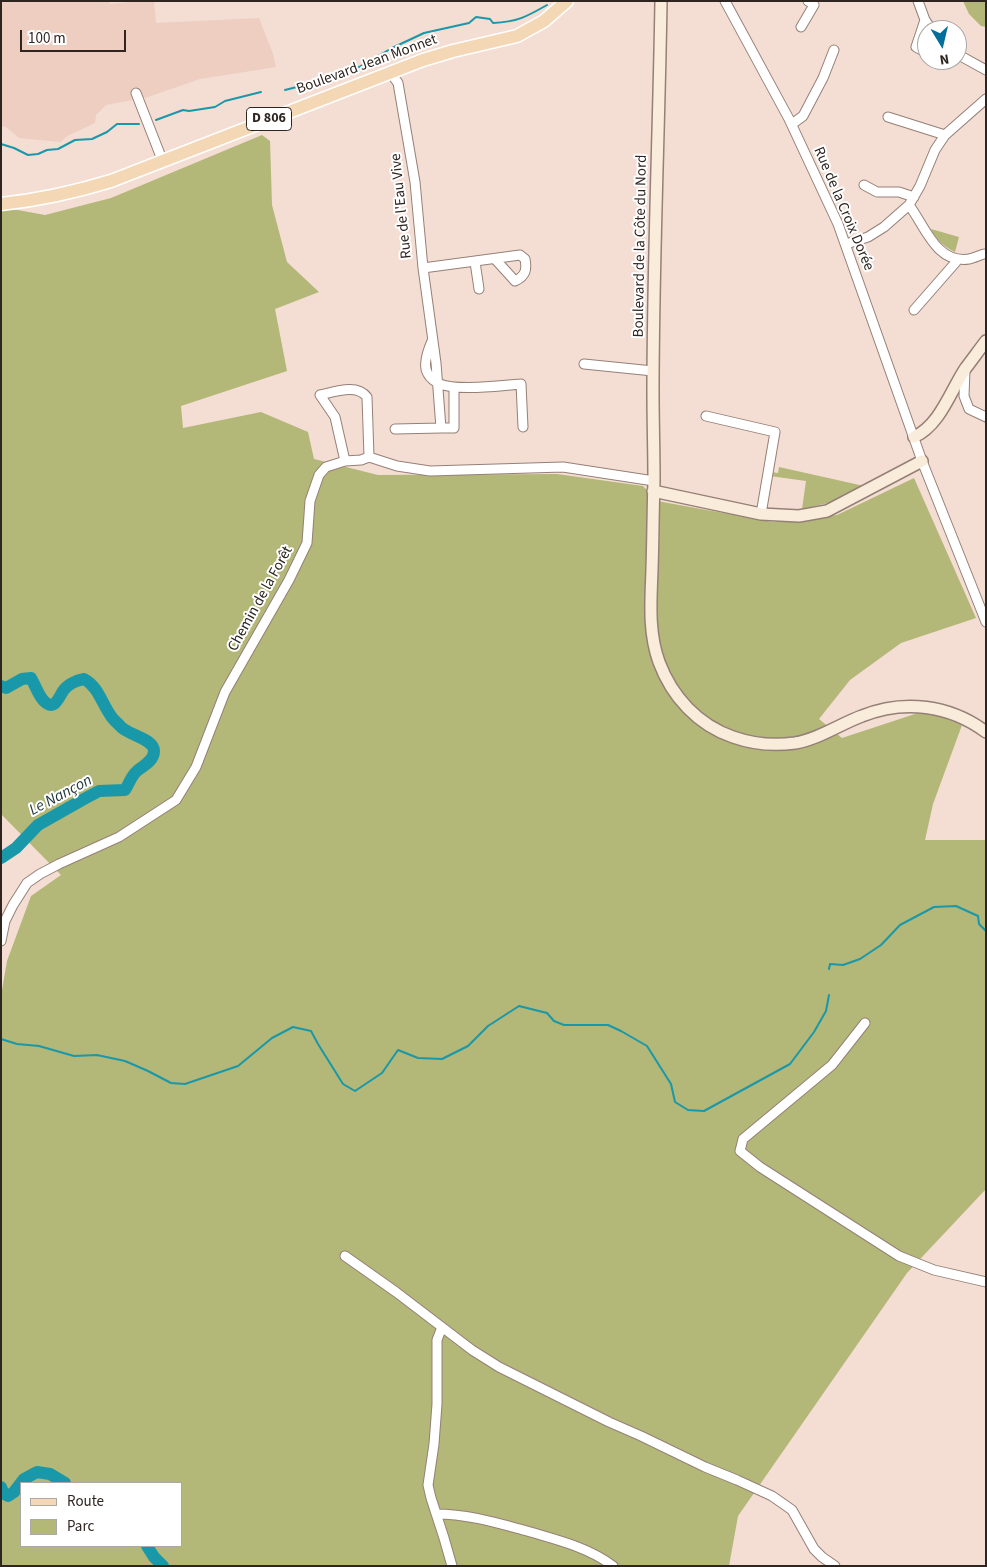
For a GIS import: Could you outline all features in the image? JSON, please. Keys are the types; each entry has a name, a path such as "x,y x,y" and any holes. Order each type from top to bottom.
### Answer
{"main road":[{"name":"Boulevard de la Côte du Nord","path":"661,1 653,371 651,612 653,639 658,661 674,693 694,716 710,727 749,742 772,744 796,743 818,736 864,715 907,706 946,711 964,718 986,732"},
{"name":"Boulevard Jean Monnet","path":"1,204 80,191 163,162 423,60 517,36 544,21 566,2"},
{"path":"914,437 935,420 965,370 986,341"},
{"path":"653,486 761,514 799,516 827,511 922,461"}],"street":[{"name":"Rue de la Croix Dorée","path":"725,1 792,124 838,224 922,461 986,622"},
{"path":"801,27 814,5 808,1"},
{"path":"918,1 925,20"},
{"path":"792,124 803,116 823,78 834,50"},
{"path":"967,60 986,70"},
{"name":"Rue de l'Eau Vive","path":"390,72 398,84 402,98 415,182 423,268 438,384 441,428"},
{"path":"136,93 163,162"},
{"path":"846,244 868,237 884,227 911,201 920,186 935,150 945,135 986,99"},
{"path":"888,117 945,135"},
{"path":"864,185 877,192 899,192 911,201 934,244 941,251 956,258 969,259 985,254"},
{"path":"914,310 956,262 956,258"},
{"path":"423,268 495,259"},
{"path":"475,262 479,289"},
{"path":"584,364 653,371"},
{"path":"965,370 964,396 969,409 986,417"},
{"path":"438,384 454,387 520,384 523,427"},
{"path":"395,429 454,428 454,387"},
{"path":"345,461 335,417 320,395 350,389 361,390 365,394 369,457"},
{"path":"706,416 775,432 761,514"},
{"name":"Chemin de la Forêt","path":"1,941 5,921 27,883 58,864 119,837 176,800 196,767 225,692 307,543 310,500 319,475 326,467 345,461 361,460 369,457 397,466 430,471 563,467 653,486"},
{"path":"865,1023 832,1065 743,1139 740,1151 760,1167 899,1256 934,1270 986,1282"},
{"path":"345,1256 472,1350 499,1367 609,1422 772,1496 792,1510 814,1549 835,1566"},
{"path":"442,1327 437,1340 437,1404 428,1485 452,1566"},
{"path":"436,1514 476,1517 566,1542 586,1550 613,1566"}],"shaded area":[{"path":"1,1 109,1 110,4 154,1 156,23 259,18 276,67 200,79 148,97 106,105 96,115 95,123 67,136 61,142 19,138 6,127 1,126"}],"green space":[{"path":"963,1 986,1 986,27 981,26 969,14"},
{"path":"262,135 270,141 272,205 287,262 319,292 275,309 287,371 181,406 183,428 261,412 308,432 314,459 378,475 557,474 643,486 657,501 773,522 837,515 914,478 976,618 901,643 850,680 819,719 842,738 921,712 941,716 962,725 933,804 925,840 986,840 986,1189 907,1273 738,1516 729,1566 1,1566 1,996 7,961 31,896 61,875 1,814 1,207 45,215 111,198"},
{"path":"931,229 959,237 955,252 947,248"},
{"path":"779,467 864,486 828,503 802,509 806,481 770,476 771,472 778,473"}],"waterway":[{"path":"285,90 336,77 424,33 469,23 476,17 490,19 493,23 515,20 547,5"},
{"path":"156,120 183,110 189,111 215,107 225,101 261,92"},
{"path":"1,144 28,155 38,154 47,150 58,149 75,140 92,139 107,132 117,124 139,124"},
{"name":"Le Nançon","path":"1,686 6,688 22,679 31,678 41,698 50,705 53,705 69,685 84,679 93,686 114,720 125,730 150,743 154,751 154,755 135,773 125,790 99,791 84,799 38,825 16,848 1,858"},
{"path":"829,969 830,964 843,965 860,959 881,945 900,925 934,907 956,906 978,916 979,924 986,931"},
{"path":"1,1039 17,1044 39,1046 74,1056 97,1055 125,1061 171,1083 185,1084 238,1066 272,1038 293,1027 311,1031 343,1084 355,1091 382,1073 398,1050 418,1058 442,1059 468,1046 488,1026 519,1006 547,1013 554,1021 564,1025 608,1025 621,1031 647,1046 671,1084 675,1102 688,1110 704,1111 790,1064 814,1032 826,1011 829,995"},
{"name":"Le Nançon","path":"22,1482 37,1472 50,1474 63,1482"},
{"name":"Le Nançon","path":"1,1487 4,1494 8,1496 20,1484"},
{"name":"Le Nançon","path":"148,1547 163,1566"}]}
